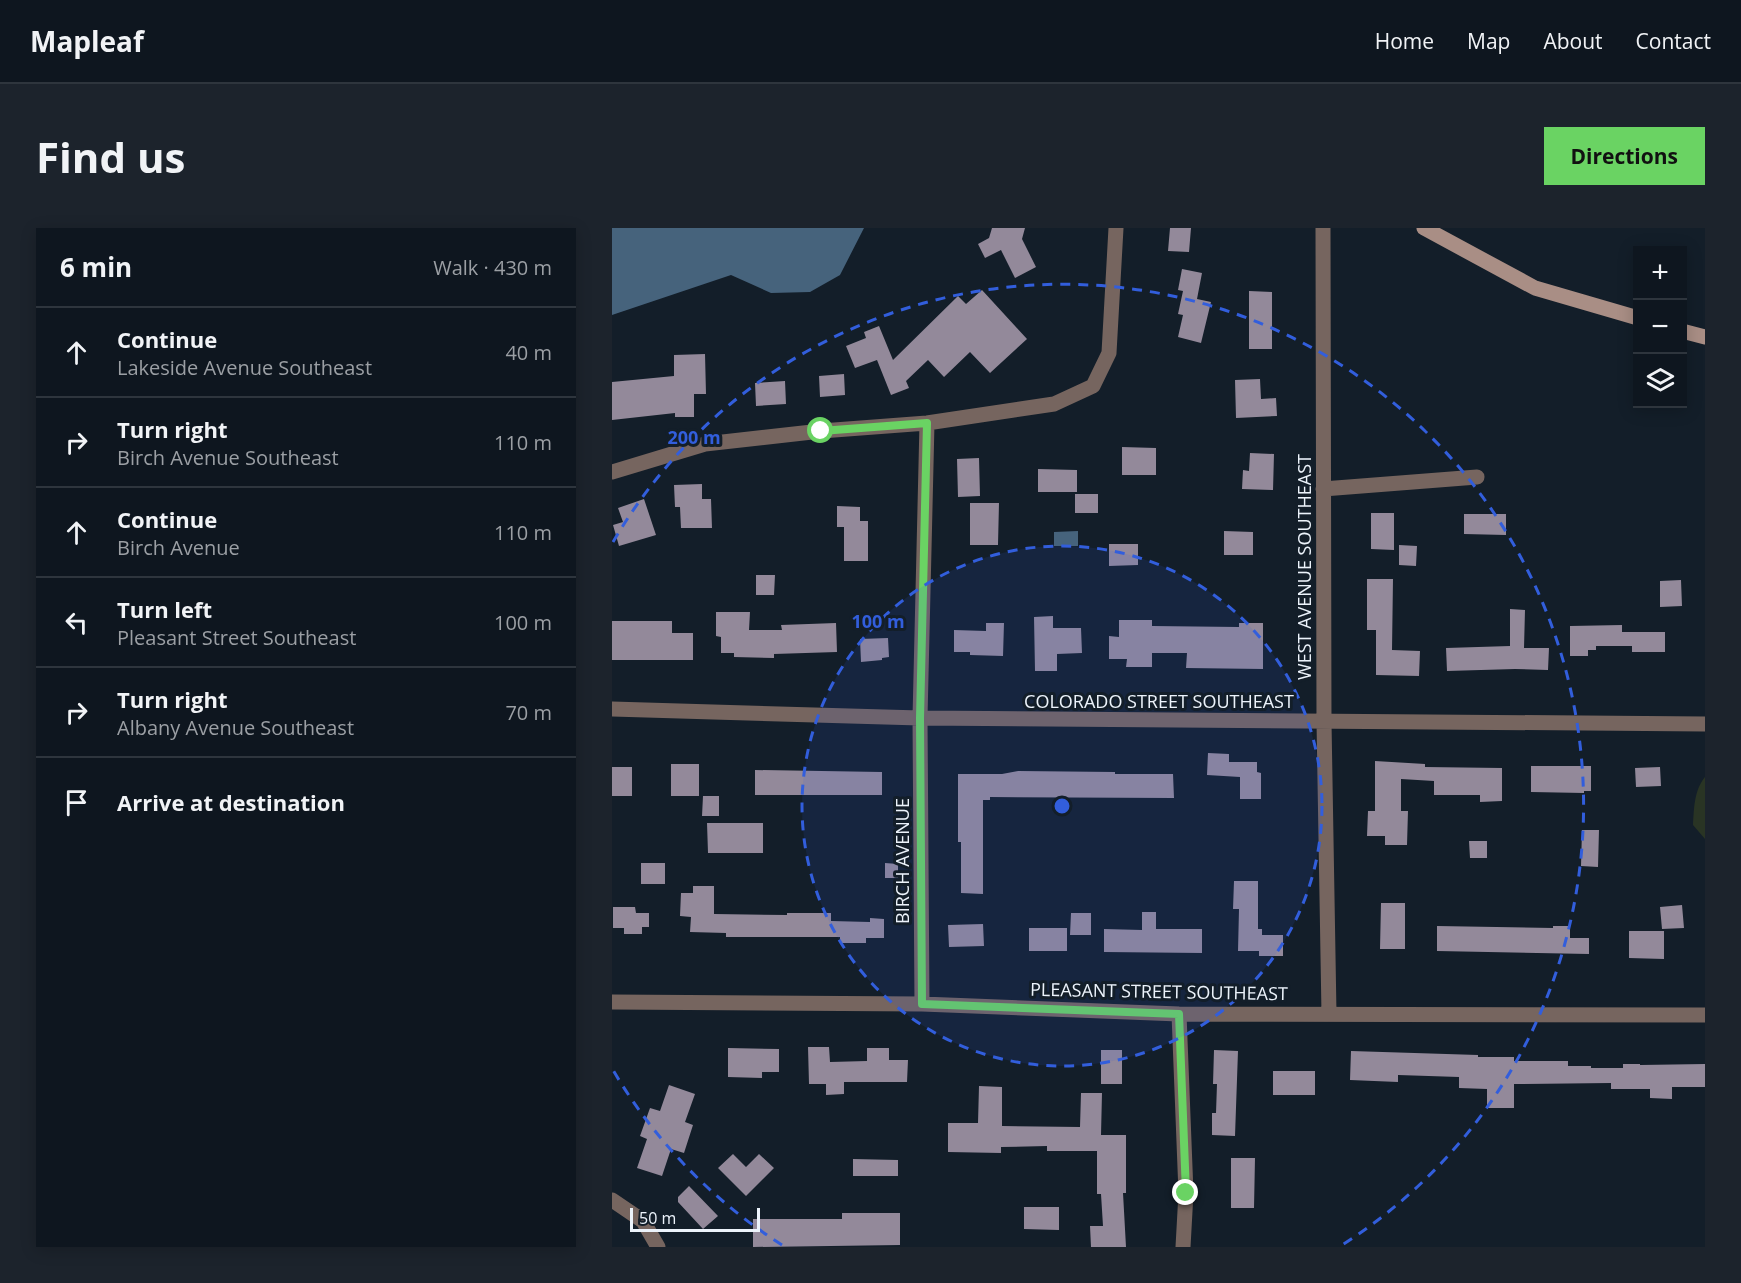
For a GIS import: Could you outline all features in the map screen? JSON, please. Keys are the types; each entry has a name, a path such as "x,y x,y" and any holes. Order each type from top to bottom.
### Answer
{"main road":[{"path":"1424,228 1535,288 1633,317"},
{"path":"1687,331 1705,337"}],"street":[{"path":"612,472 705,444 821,431 927,423 1054,404 1093,386 1109,353 1116,228"},
{"name":"WEST AVENUE SOUTHEAST","path":"1323,228 1324,722 1329,1014"},
{"name":"BIRCH AVENUE","path":"922,1004 920,718 927,423"},
{"path":"1323,489 1477,477"},
{"name":"COLORADO STREET SOUTHEAST","path":"612,709 920,718 1705,724"},
{"name":"PLEASANT STREET SOUTHEAST","path":"612,1002 922,1004 1179,1014 1705,1015"},
{"path":"1179,1014 1186,1193 1183,1247"},
{"path":"612,1200 643,1221 658,1247"}],"green space":[{"path":"1705,777 1705,839 1693,825 1697,794"}],"water":[{"path":"612,228 864,228 840,275 810,292 771,293 731,275 612,315"},
{"path":"1078,531 1078,546 1054,546 1054,532"}],"building":[{"path":"992,228 1025,228 1022,239 1036,267 1015,278 1001,250 985,258 978,244 989,238"},
{"path":"1170,228 1191,228 1189,252 1168,251"},
{"path":"1182,269 1202,273 1197,299 1211,302 1201,343 1178,337 1183,315 1178,314 1183,291 1178,290"},
{"path":"982,290 1027,339 990,373 970,352 944,377 928,360 906,381 909,388 891,395 877,360 855,368 846,346 866,338 864,332 879,326 893,360 958,296 966,304"},
{"path":"1249,291 1272,292 1272,349 1249,349"},
{"path":"705,354 706,394 694,394 694,417 675,417 675,413 612,420 612,382 674,376 674,355"},
{"path":"844,374 845,395 820,397 819,376"},
{"path":"1260,379 1261,399 1276,398 1277,416 1236,418 1235,380"},
{"path":"785,381 786,404 756,406 755,383"},
{"path":"1122,447 1156,448 1156,475 1122,475"},
{"path":"1250,453 1274,454 1273,490 1242,489 1243,470 1249,471"},
{"path":"979,458 980,496 958,497 957,459"},
{"path":"1038,469 1077,470 1077,492 1038,492"},
{"path":"702,484 702,499 711,499 712,528 681,528 680,507 675,507 674,485"},
{"path":"1075,494 1098,494 1098,513 1075,513"},
{"path":"644,499 656,535 619,546 613,525 623,522 618,508"},
{"path":"970,503 999,503 998,545 970,545"},
{"path":"837,506 860,507 860,521 868,521 868,561 844,561 844,527 837,527"},
{"path":"1371,513 1394,513 1394,550 1371,549"},
{"path":"1464,514 1506,514 1506,535 1464,534"},
{"path":"1224,531 1253,532 1253,555 1224,555"},
{"path":"1109,544 1138,544 1138,565 1109,566"},
{"path":"1399,545 1417,546 1416,566 1399,565"},
{"path":"756,575 775,575 774,595 756,595"},
{"path":"1367,579 1393,579 1392,650 1420,651 1419,676 1376,675 1376,630 1367,630"},
{"path":"1681,580 1682,606 1660,607 1660,581"},
{"path":"1510,609 1525,610 1524,648 1549,648 1548,670 1447,671 1446,648 1510,646"},
{"path":"716,612 750,612 749,630 782,630 781,625 836,623 837,652 774,654 774,658 734,657 734,653 721,653 721,637 716,636"},
{"path":"1053,616 1053,628 1081,628 1082,653 1057,654 1057,671 1035,671 1034,617"},
{"path":"1119,620 1152,620 1152,626 1239,627 1239,623 1263,623 1263,669 1186,668 1187,653 1152,653 1152,667 1126,667 1127,659 1109,659 1109,636 1119,637"},
{"path":"612,621 672,621 672,633 693,633 693,660 612,660"},
{"path":"986,623 1004,623 1003,656 954,652 954,630 986,631"},
{"path":"1622,625 1622,632 1665,632 1665,652 1632,652 1632,646 1596,646 1596,650 1588,650 1588,656 1570,656 1570,626"},
{"path":"888,638 889,657 861,662 860,639"},
{"path":"1208,753 1229,754 1229,762 1257,762 1257,772 1261,773 1261,799 1240,799 1240,777 1207,775"},
{"path":"1375,761 1425,764 1425,767 1502,768 1502,801 1480,802 1480,795 1434,795 1434,781 1401,779 1401,811 1408,811 1407,845 1385,845 1385,836 1367,836 1368,811 1375,811"},
{"path":"671,764 699,764 699,796 671,796"},
{"path":"1531,766 1591,766 1591,791 1584,791 1584,793 1531,792"},
{"path":"612,767 632,767 632,796 612,796"},
{"path":"1660,767 1661,786 1636,787 1635,768"},
{"path":"755,770 882,772 882,795 755,795"},
{"path":"1018,771 1173,774 1174,798 990,797 990,800 983,800 983,894 961,893 958,774 1002,774"},
{"path":"703,796 719,796 719,816 702,816"},
{"path":"707,823 763,823 763,853 708,853"},
{"path":"1582,830 1599,830 1598,867 1581,866"},
{"path":"1469,841 1487,841 1487,858 1470,858"},
{"path":"641,863 665,863 665,884 641,884"},
{"path":"885,863 898,864 898,878 885,878"},
{"path":"1234,881 1258,881 1258,929 1262,929 1262,935 1283,935 1283,956 1259,956 1259,951 1238,951 1239,909 1233,909"},
{"path":"693,886 714,886 714,914 831,913 831,921 870,922 870,918 884,919 884,938 866,938 866,943 840,943 840,937 726,937 726,933 690,932 691,917 680,916 681,893 693,893"},
{"path":"1381,903 1405,903 1405,949 1380,949"},
{"path":"1682,905 1684,928 1662,929 1660,907"},
{"path":"613,907 635,907 636,913 649,913 649,927 642,927 642,934 624,934 624,928 613,928"},
{"path":"1142,912 1156,912 1156,929 1202,929 1202,953 1104,952 1104,929 1142,930"},
{"path":"1071,913 1091,913 1091,935 1070,935"},
{"path":"983,924 984,946 949,947 948,925"},
{"path":"1437,926 1553,928 1553,926 1570,926 1570,938 1589,938 1589,954 1437,951"},
{"path":"1029,928 1067,928 1067,951 1029,951"},
{"path":"1629,931 1664,931 1664,959 1629,958"},
{"path":"808,1047 829,1047 830,1062 867,1061 867,1048 889,1048 889,1060 908,1060 907,1082 844,1082 844,1094 826,1095 826,1084 809,1084"},
{"path":"728,1048 779,1049 779,1072 762,1072 762,1078 728,1077"},
{"path":"1101,1050 1122,1050 1122,1084 1101,1084"},
{"path":"1214,1050 1238,1051 1235,1136 1212,1135 1212,1113 1216,1113 1217,1084 1213,1084"},
{"path":"1351,1051 1514,1057 1514,1061 1568,1061 1568,1066 1591,1066 1591,1068 1623,1068 1623,1064 1705,1064 1705,1087 1672,1087 1672,1099 1650,1098 1650,1089 1611,1089 1611,1083 1514,1084 1514,1108 1487,1108 1487,1089 1459,1088 1459,1077 1398,1075 1398,1082 1350,1080"},
{"path":"1273,1071 1315,1071 1315,1095 1273,1095"},
{"path":"669,1085 695,1094 685,1122 693,1125 684,1153 671,1149 662,1176 637,1168 647,1139 640,1136 650,1108 660,1111"},
{"path":"979,1086 1002,1087 1002,1126 1080,1127 1081,1093 1102,1093 1101,1135 1126,1135 1126,1193 1123,1193 1126,1247 1091,1247 1090,1226 1103,1226 1101,1194 1097,1194 1097,1151 1047,1151 1047,1146 1001,1147 1001,1153 948,1152 948,1123 978,1123"},
{"path":"733,1154 746,1167 759,1154 774,1168 746,1196 718,1168"},
{"path":"1231,1158 1255,1158 1254,1208 1231,1208"},
{"path":"853,1159 898,1160 898,1176 853,1176"},
{"path":"689,1186 718,1216 703,1229 678,1202 678,1197"},
{"path":"1024,1207 1059,1207 1059,1230 1024,1229"},
{"path":"842,1213 900,1213 900,1245 753,1247 753,1219 842,1219"}],"route":[{"path":"821,431 927,423 920,718 922,1004 1179,1014 1186,1193"}]}
